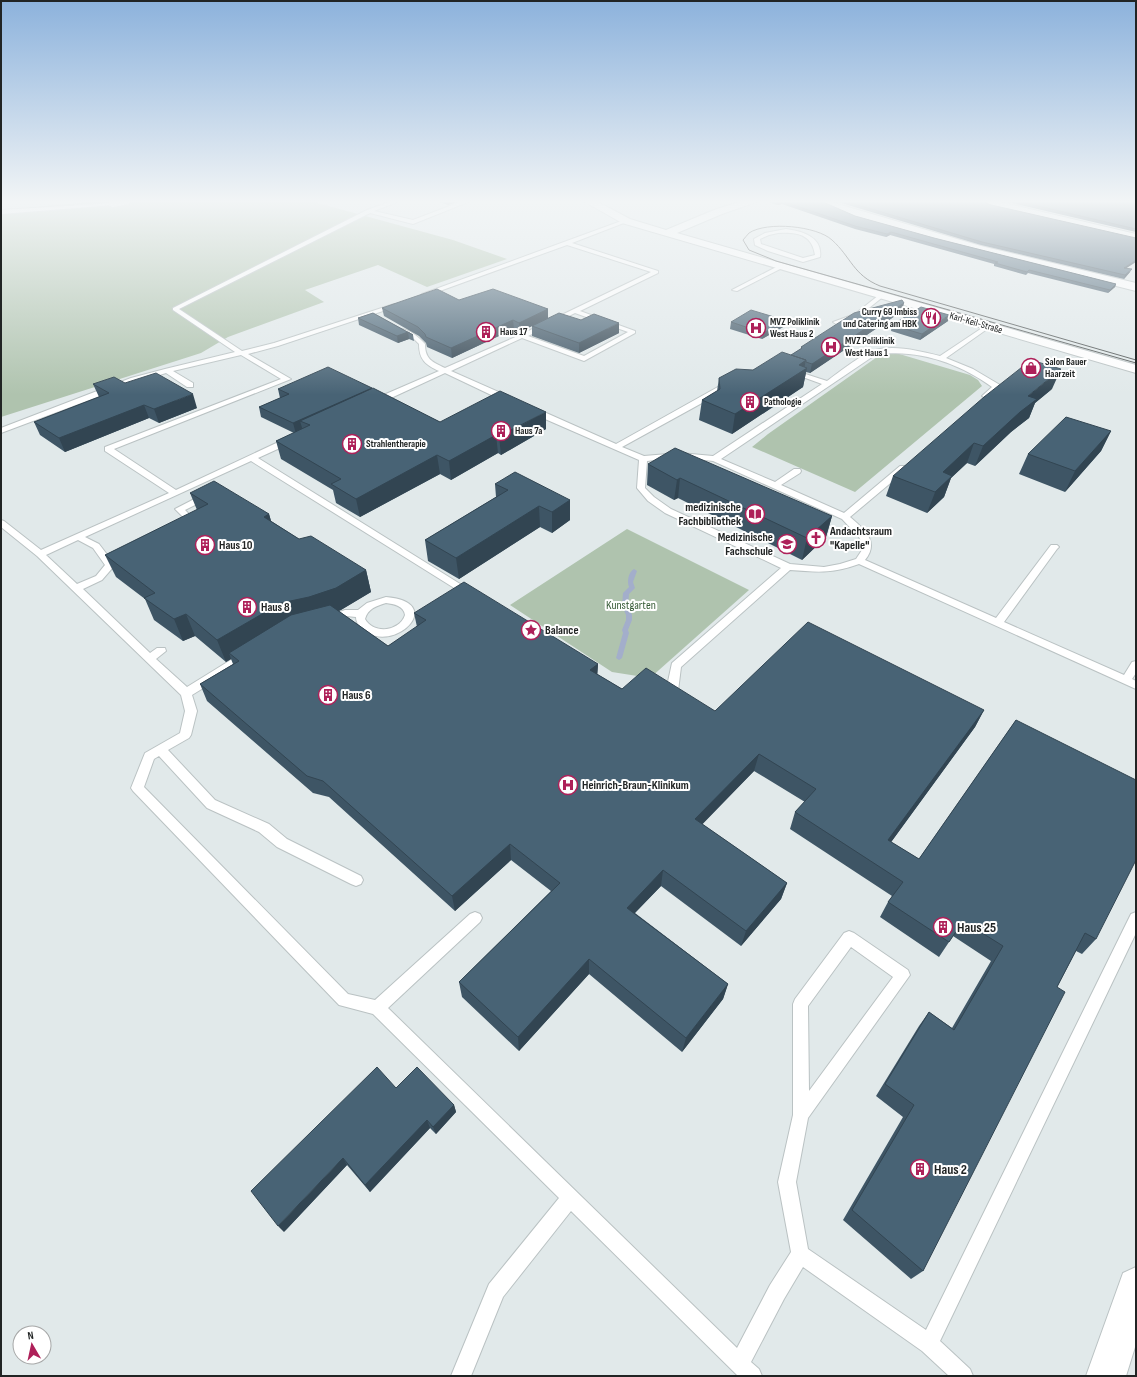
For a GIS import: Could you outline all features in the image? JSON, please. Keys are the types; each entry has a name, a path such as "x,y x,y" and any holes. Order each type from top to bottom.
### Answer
{"street":[{"name":"Karl-Keil-Straße","path":"783,266 1136,369"},
{"path":"1047,266 1136,287"},
{"path":"1106,1376 1136,1286"}],"lane":[{"path":"175,493 108,449 287,379 193,322 175,309 260,266"},
{"path":"421,296 503,266"},
{"path":"365,407 576,311 656,272 638,266"},
{"path":"735,290 781,266"},
{"path":"804,266 806,273"},
{"path":"836,322 857,314 881,296"},
{"path":"1,431 134,380 167,370 243,353 300,334 374,316 399,304"},
{"path":"522,336 584,359 633,332 576,311"},
{"path":"940,359 987,326"},
{"path":"397,328 416,338 422,344 422,353 428,363 643,459 680,454 715,459 822,507 844,518 858,529 866,542 867,552 859,561 842,567 824,570 788,567 668,511 651,499 641,488 643,459"},
{"path":"715,459 786,413 827,383 873,353 883,350 915,352 972,370 997,387 979,402"},
{"path":"782,368 827,383"},
{"path":"167,370 190,385"},
{"path":"616,447 734,382"},
{"path":"40,554 301,436"},
{"path":"252,458 478,600"},
{"path":"844,518 907,465"},
{"path":"731,466 738,479"},
{"path":"776,486 797,471"},
{"path":"189,527 196,523 179,509 215,492 201,481"},
{"path":"796,506 809,508 822,507"},
{"path":"1,523 40,554 77,588 156,654 186,692 191,711 184,734 149,756 137,788 344,1000 377,1008 746,1369 777,1292 800,1254 787,1182 801,1116 800,1004 849,938 903,975 801,1116"},
{"path":"77,588 99,578 114,563 96,546 78,537"},
{"path":"998,623 1054,547"},
{"path":"859,561 1131,683 1136,665"},
{"path":"672,691 676,666 759,591 788,567"},
{"path":"318,623 345,614 361,614 371,604 378,601 390,600 401,602 406,606 409,610 410,616 408,621 403,626 396,630 380,632 372,631 361,624 361,614"},
{"path":"186,692 253,652"},
{"path":"160,749 211,804 237,818 264,828 282,843 356,880"},
{"path":"377,1008 475,918"},
{"path":"929,1344 1136,918"},
{"path":"461,1376 496,1291 570,1198"},
{"path":"800,1254 929,1344 963,1376"}],"green space":[{"path":"1,266 374,266 305,290 324,302 228,337 201,353 1,417"},
{"path":"381,266 486,266 427,287"},
{"path":"896,353 970,375 978,380 982,386 855,492 752,447 768,434 877,357 884,354"},
{"name":"Kunstgarten","path":"627,529 749,590 650,678 612,672 510,605"}],"building":[{"path":"1007,266 1046,266 1116,284 1110,290 1029,270 1027,272"},
{"path":"1087,266 1127,266 1124,268 1132,269 1125,275"},
{"path":"437,289 459,300 493,289 548,309 519,323 513,320 451,348 426,337 418,327 382,308"},
{"path":"902,300 904,303 812,364 806,362 806,360 791,355 854,313"},
{"path":"921,307 949,315 922,334 892,325"},
{"path":"751,310 784,320 764,333 731,322"},
{"path":"373,313 408,332 397,336 358,318"},
{"path":"559,313 581,320 594,314 619,323 579,343 532,326"},
{"path":"782,352 806,360 799,365 807,368 735,414 702,400 720,389 719,378 736,369 753,370"},
{"path":"1031,360 1061,369 1028,396 1037,399 1020,412 983,446 974,443 943,472 952,476 935,492 893,476 984,397"},
{"path":"328,367 372,388 293,423 259,407 289,394 278,389"},
{"path":"156,373 193,394 154,409 144,405 59,438 34,422 109,393 93,384 114,377 125,383"},
{"path":"373,388 440,422 500,391 546,412 499,436 496,435 449,461 437,455 356,499 331,484 341,479 276,441 310,425 300,421"},
{"path":"1066,417 1111,431 1075,471 1028,454"},
{"path":"675,448 832,516 807,538 680,478 677,480 648,464"},
{"path":"515,472 570,500 552,512 539,506 456,558 425,540 508,490 495,484"},
{"path":"214,481 269,514 264,517 299,539 311,536 366,570 336,588 309,597 281,603 217,640 186,614 174,619 144,598 155,593 105,555 208,504 190,493"},
{"path":"464,582 598,664 590,670 622,689 646,668 715,711 808,622 984,710 888,840 919,859 1016,720 1136,780 1136,860 1096,939 1085,933 1057,987 1065,992 923,1271 852,1210 914,1105 885,1084 929,1012 954,1030 1003,946 963,921 949,942 888,902 903,882 795,812 816,789 759,754 695,819 787,883 746,931 663,870 627,908 728,984 686,1038 589,959 518,1037 459,982 560,883 510,844 452,896 323,781 307,776 200,684 239,661 229,653 291,615 330,605 388,646 426,620 414,613"},
{"path":"377,1067 396,1088 417,1067 454,1105 433,1127 427,1120 365,1185 343,1158 278,1226 251,1191"}],"waterway":[{"path":"619,658 626,633 625,630 629,620 629,615 625,606 626,593 632,588 630,582 634,571"}],"tram line":[{"path":"795,266 1136,363"},
{"path":"854,266 864,277 880,286 1136,360"}],"place":[{"name":"Curry 69 Imbiss und Catering am HBK","path":"931,318"},
{"name":"MVZ Poliklinik West Haus 2","path":"756,328"},
{"name":"Haus 17","path":"486,332"},
{"name":"MVZ Poliklinik West Haus 1","path":"831,347"},
{"name":"Salon Bauer Haarzeit","path":"1031,368"},
{"name":"Pathologie","path":"750,402"},
{"name":"Haus 7a","path":"501,431"},
{"name":"Strahlentherapie","path":"352,444"},
{"name":"medizinische Fachbibliothek","path":"755,514"},
{"name":"Andachtsraum \"Kapelle\"","path":"816,538"},
{"name":"Medizinische Fachschule","path":"787,544"},
{"name":"Haus 10","path":"205,545"},
{"name":"Haus 8","path":"247,607"},
{"name":"Balance","path":"531,630"},
{"name":"Haus 6","path":"328,695"},
{"name":"Heinrich-Braun-Klinikum","path":"568,785"},
{"name":"Haus 25","path":"943,927"},
{"name":"Haus 2","path":"920,1169"}]}
